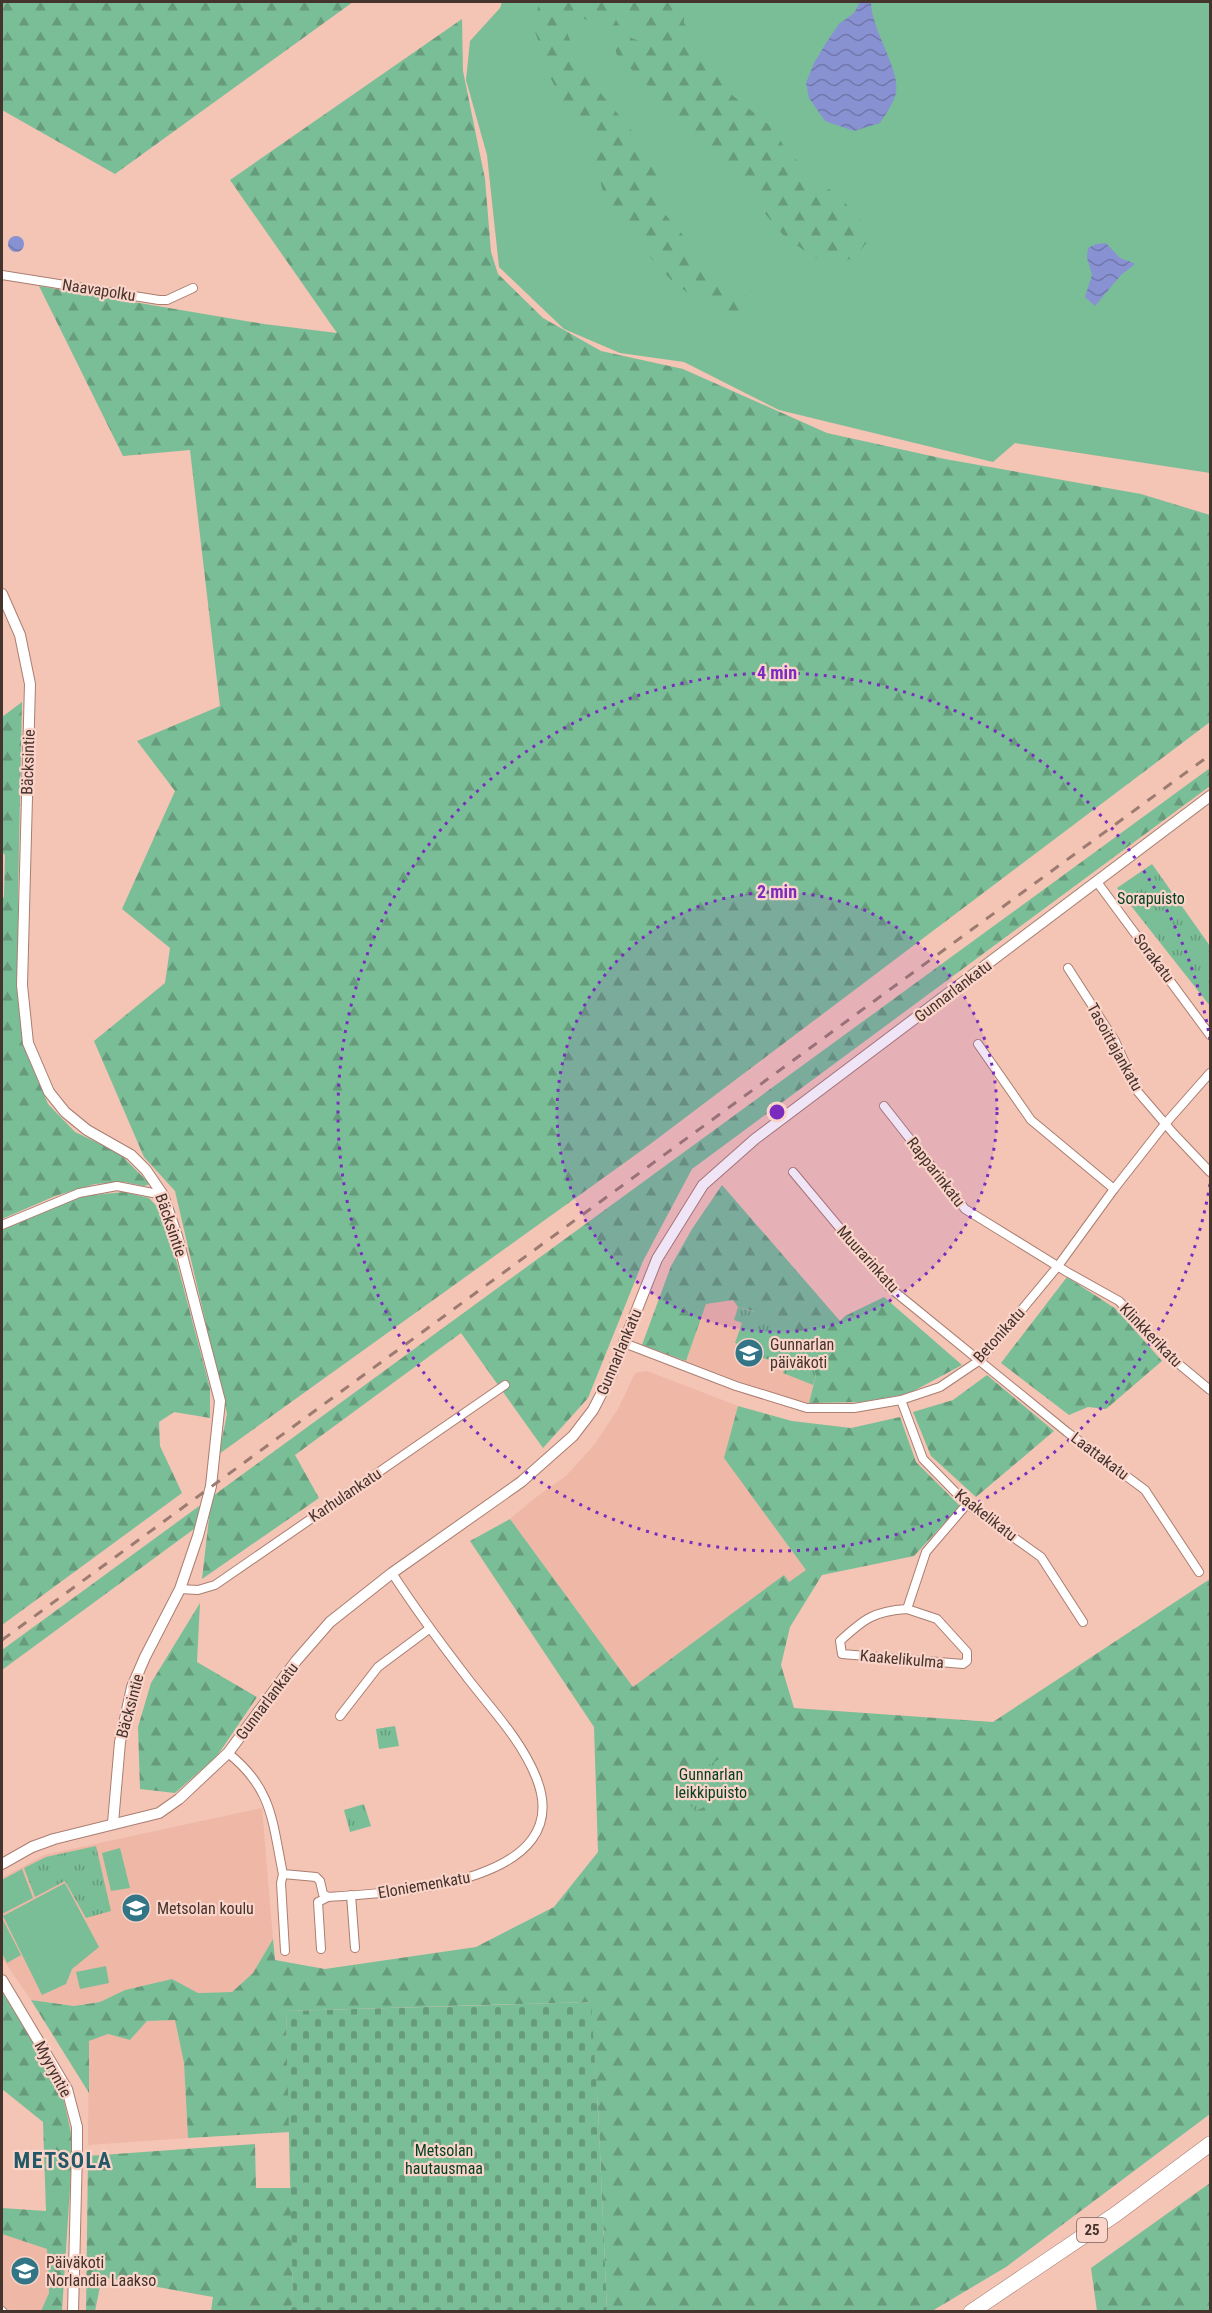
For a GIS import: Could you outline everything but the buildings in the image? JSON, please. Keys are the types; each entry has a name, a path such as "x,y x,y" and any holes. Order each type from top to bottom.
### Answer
{"highway":[{"name":"25","path":"971,2312 1116,2214 1210,2145"}],"street":[{"name":"Naavapolku","path":"2,275 159,300 167,300 193,288"},
{"name":"Bäcksintie","path":"2,594 20,635 30,684 22,985 28,1043 49,1092 65,1112 87,1130 131,1155 146,1170 163,1195 177,1236 220,1401 211,1486 205,1510 180,1589 145,1657 132,1688 120,1742 113,1823"},
{"name":"Gunnarlankatu","path":"2,1864 32,1847 113,1823 159,1813 193,1787 228,1753 296,1661 330,1622 392,1573 520,1482 573,1436 603,1393 657,1259 709,1179 755,1139 1210,796"},
{"name":"Sorakatu","path":"1097,882 1210,1035"},
{"name":"Tasoittajankatu","path":"1068,968 1115,1041 1138,1092 1210,1172"},
{"path":"978,1044 1031,1120 1114,1189"},
{"name":"Betonikatu","path":"624,1343 736,1386 807,1408 854,1408 901,1400 940,1387 980,1360 1058,1266 1165,1124 1210,1072"},
{"name":"Rapparinkatu","path":"884,1106 965,1209 1058,1266"},
{"name":"Muurarinkatu","path":"793,1172 889,1287 980,1360"},
{"path":"2,1225 79,1193 98,1189 117,1186 163,1195"},
{"name":"Klinkkerikatu","path":"1058,1266 1119,1301 1174,1360 1210,1390"},
{"name":"Laattakatu","path":"980,1360 1067,1432 1144,1490 1199,1572"},
{"name":"Karhulankatu","path":"180,1589 198,1590 215,1585 505,1385"},
{"name":"Kaakelikatu","path":"901,1400 923,1459 967,1504 1041,1557 1083,1622"},
{"path":"907,1609 926,1552 967,1504"},
{"name":"Eloniemenkatu","path":"328,1897 380,1894 474,1877 510,1859 533,1837 540,1822 541,1793 536,1777 520,1745 429,1629 392,1573"},
{"name":"Kaakelikulma","path":"907,1609 938,1619 967,1652 966,1661 963,1664 842,1654 840,1641 876,1612 907,1609"},
{"path":"340,1716 378,1666 429,1629"},
{"path":"228,1753 255,1778 268,1802 283,1874 281,1883 285,1951"},
{"path":"283,1874 316,1877 320,1881 323,1894 328,1897"},
{"path":"351,1895 355,1948"},
{"path":"321,1949 318,1902 328,1897"},
{"name":"Myyryntie","path":"2,1980 67,2089 74,2110 77,2138 73,2312"}],"shaded area":[{"name":"Gunnarlan päiväkoti","path":"733,1300 816,1375 809,1403 773,1394 686,1361 706,1304"},
{"path":"647,1371 738,1406 725,1458 806,1570 789,1582 784,1576 633,1687 510,1519 566,1476 594,1445 618,1409 635,1373"},
{"name":"Metsolan koulu","path":"262,1808 273,1939 253,1973 232,1992 198,1993 172,1979 125,1990 100,2002 74,2006 31,2000 2,1958 2,1878 44,1855"},
{"path":"175,2020 184,2063 188,2138 88,2145 89,2041 108,2034 130,2040 147,2021"},
{"name":"Päiväkoti Norlandia Laakso","path":"2,2234 47,2249 49,2293 41,2311 11,2311 2,2305"}],"green space":[{"path":"2,2 353,2 115,174 2,110"},
{"path":"502,2 1210,2 1210,473 1015,443 993,462 779,410 684,362 620,353 564,329 499,267 487,155 466,80 470,41 500,8"},
{"path":"539,2 605,2 626,36 645,43 642,33 622,2 683,2 684,23 732,95 773,128 783,145 807,172 838,196 861,219 868,241 855,257 836,264 813,257 783,235 713,152 617,55 608,29 568,12 564,22 569,38 584,61 594,85 650,153 663,212 713,270 753,301 742,314 724,319 673,282 639,245 604,195 588,138 570,120 548,72 534,28"},
{"path":"462,19 463,71 485,179 491,252 498,274 543,318 601,351 683,369 827,433 945,459 1141,494 1210,515 1210,722 645,1148 219,1454 227,1414 175,1191 144,1157 94,1041 165,983 170,948 122,909 175,791 137,741 220,706 190,450 123,456 39,286 264,324 337,333 230,180"},
{"path":"22,702 18,896 24,1047 48,1104 75,1132 119,1153 150,1184 144,1186 124,1182 95,1184 55,1196 2,1219 2,899 4,897 5,855 2,852 2,717"},
{"path":"1210,768 1210,786 692,1169 643,1261 588,1398 543,1448 461,1333 295,1455 319,1498 202,1579 209,1518 2,1670 2,1650"},
{"name":"Sorapuisto","path":"1152,864 1210,946 1210,1006 1117,888"},
{"path":"722,1185 840,1321 845,1316 884,1297 962,1365 908,1394 861,1402 809,1403 816,1375 753,1311 738,1307 733,1300 706,1304 686,1361 642,1345 671,1266 692,1229"},
{"path":"124,1192 149,1198 164,1214 210,1388 210,1418 174,1412 159,1422 160,1446 182,1493 2,1625 2,1230 82,1196"},
{"path":"1067,1277 1116,1309 1162,1361 1106,1409 1088,1407 1069,1415 1001,1363"},
{"path":"738,1307 785,1321 804,1337 816,1375 813,1385 783,1373 786,1366 758,1356 759,1351 735,1343 742,1323 734,1320"},
{"path":"987,1375 1054,1431 976,1497 931,1456 913,1412 953,1400"},
{"path":"738,1406 792,1421 851,1428 900,1417 916,1462 960,1506 914,1556 822,1575 790,1627 781,1665 794,1708 993,1722 1210,1579 1210,2114 1006,2267 932,2311 607,2311 598,2107 590,2002 286,2011 290,2132 188,2138 184,2063 175,2020 147,2021 130,2040 108,2034 89,2041 89,2093 31,2000 74,2006 100,2002 125,1990 172,1979 198,1993 232,1992 253,1973 273,1939 275,1960 325,1969 476,1947 554,1907 598,1852 594,1727 470,1541 510,1519 633,1687 784,1575 789,1582 806,1570 724,1458"},
{"path":"200,1603 197,1662 257,1697 217,1756 175,1793 140,1789 138,1727 151,1683"},
{"path":"395,1726 399,1746 379,1749 376,1729"},
{"name":"Gunnarlan leikkipuisto","path":"727,1755 743,1787 694,1812 678,1781"},
{"path":"364,1804 371,1826 350,1832 344,1810"},
{"path":"96,1846 111,1911 86,1918 65,1881 35,1897 24,1868 46,1857"},
{"path":"120,1848 130,1888 111,1891 102,1853"},
{"path":"22,1869 33,1898 2,1914 2,1880"},
{"path":"65,1883 99,1947 72,1969 66,1984 42,1995 3,1916"},
{"path":"2,1918 21,1955 7,1963 2,1953"},
{"path":"106,1966 109,1983 80,1989 76,1972"},
{"path":"2,1991 62,2092 73,2142 62,2311 41,2311 49,2293 47,2249 2,2234 2,2208 46,2211 43,2122 2,2089"},
{"name":"Metsolan hautausmaa","path":"591,2002 607,2311 289,2311 293,2303 286,2011"},
{"path":"255,2144 256,2188 291,2188 293,2303 289,2311 211,2311 213,2297 102,2277 95,2311 86,2312 88,2156"},
{"path":"1210,2183 1210,2311 1097,2311 1091,2268"}],"water":[{"path":"860,2 871,2 872,13 894,73 896,93 880,123 854,131 825,121 809,98 806,83 826,43 839,24 854,13"},
{"path":"13,236 19,236 24,244 22,250 13,252 8,247 8,241"},
{"path":"1106,243 1120,258 1134,265 1121,275 1095,306 1085,297 1092,275 1087,258 1088,248"}],"railway":[{"path":"2,1640 1210,755"}],"place":[{"name":"Gunnarlan päiväkoti","path":"749,1353"},
{"name":"Metsolan koulu","path":"136,1908"},
{"name":"Päiväkoti Norlandia Laakso","path":"25,2271"}],"district":[{"name":"METSOLA","path":"63,2160"}]}
